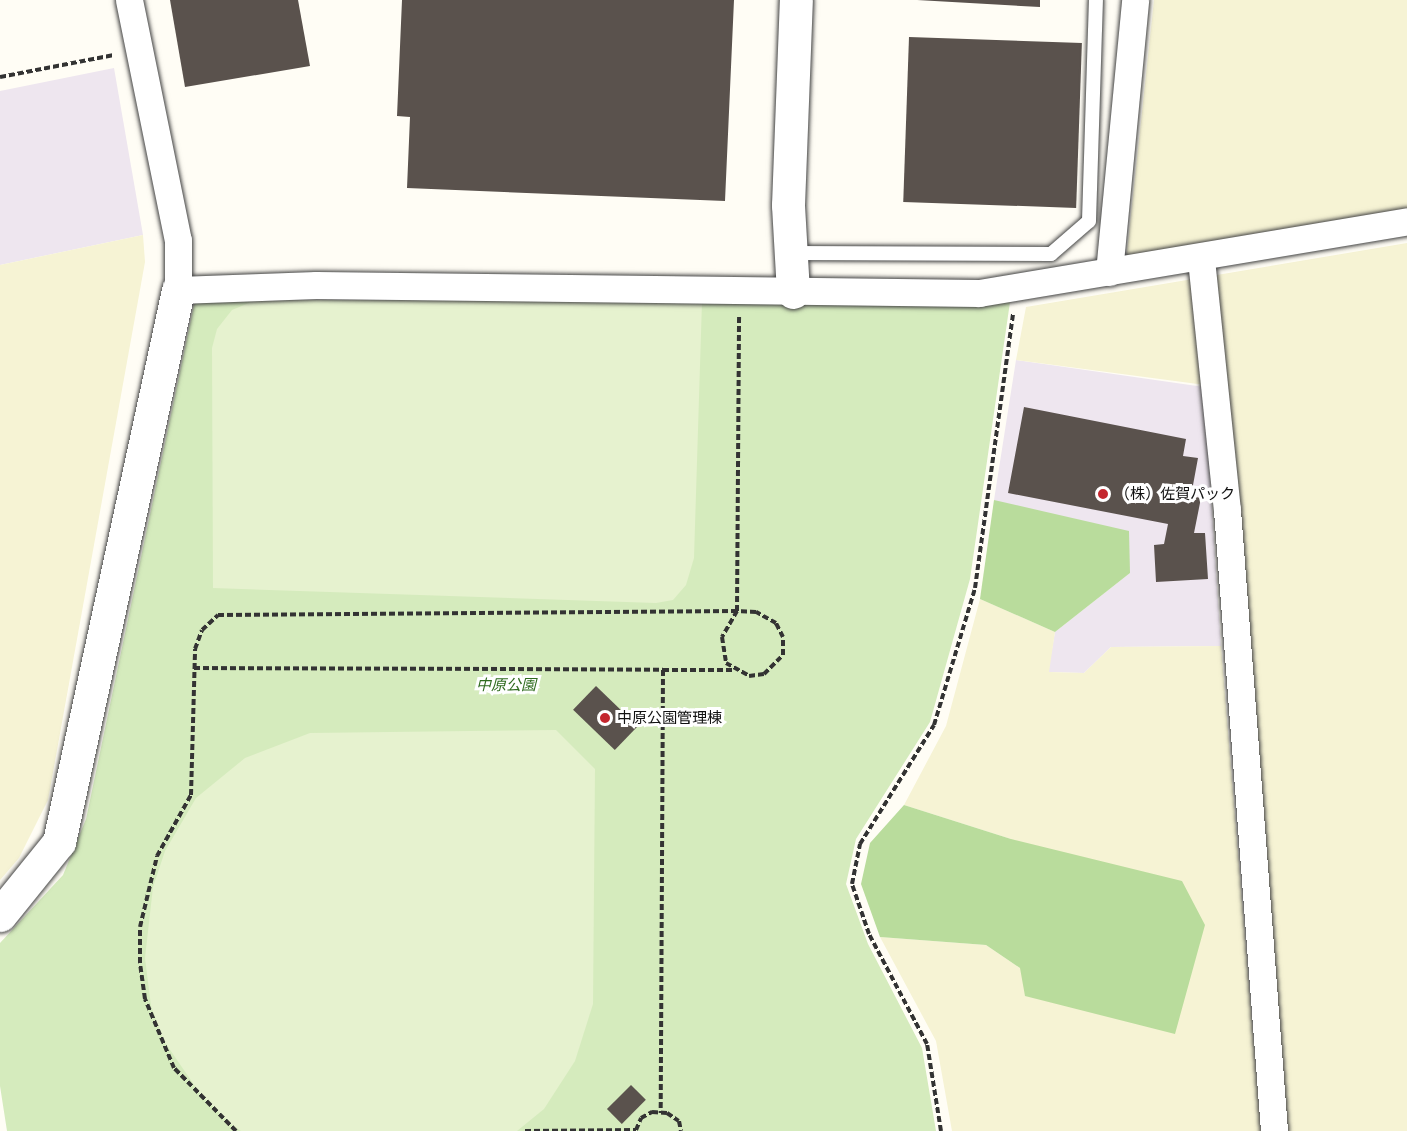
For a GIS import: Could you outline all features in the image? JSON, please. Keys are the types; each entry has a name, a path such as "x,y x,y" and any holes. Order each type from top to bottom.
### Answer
{"street":[{"path":"0,915 59,842 178,290 178,240 129,0"},
{"path":"793,292 789,253 796,0"},
{"path":"1109,272 1135,0"},
{"path":"178,290 316,285 793,292 1017,288 1201,259 1407,221"},
{"path":"1201,259 1227,510 1274,1131"}],"lane":[{"path":"789,253 1051,254 1089,221 1096,0"}],"path":[{"path":"0,77 140,50"},
{"path":"941,1131 927,1044 869,934 852,884 860,844 934,725 975,588 1017,288"},
{"path":"236,1131 174,1068 145,999 140,963 140,927 157,856 191,795 194,668 202,630 218,615 737,611 756,612 776,624 783,637 776,668 749,676 736,670 726,663 722,637 737,611 739,291"},
{"path":"194,668 736,670"},
{"path":"660,1113 663,670"},
{"path":"525,1131 636,1131 641,1118 660,1113 679,1121 681,1131"}],"shaded area":[{"path":"1154,0 1407,0 1407,212 1126,261"},
{"path":"114,68 143,235 0,265 0,91"},
{"path":"143,235 145,262 48,800 19,858 0,880 0,265"},
{"path":"1407,243 1407,1131 1284,1131 1228,388 1016,360 1026,307"},
{"path":"1016,360 1204,387 1221,646 1111,647 1084,673 1048,672 1055,632 1130,573 994,500"},
{"path":"980,599 1055,632 1049,672 1084,673 1111,647 1221,646 1261,1131 952,1131 936,1041 880,937 986,945 1020,968 1011,839 904,805 946,726"}],"green space":[{"name":"中原公園","path":"195,300 1010,302 970,579 930,722 856,839 846,884 868,944 922,1048 936,1131 7,1131 0,1086 0,943 63,875 86,819"},
{"path":"256,300 702,301 694,558 686,585 673,600 656,603 213,588 212,348 217,329 232,310"},
{"path":"994,500 1129,531 1130,573 1055,632 980,599"},
{"path":"556,730 595,769 593,1004 575,1061 544,1109 517,1131 241,1131 230,1123 201,1095 164,1041 151,1006 145,958 153,887 165,851 196,798 245,758 310,733"},
{"path":"904,805 1011,839 1182,881 1205,925 1175,1034 1025,996 1020,968 986,945 880,937 861,884 870,843"}],"building":[{"path":"170,0 298,0 310,66 185,87"},
{"path":"402,0 734,0 725,201 407,188 410,117 397,116"},
{"path":"917,0 1040,0 1040,7"},
{"path":"909,37 1082,43 1076,208 903,202"},
{"name":"（株）佐賀パック","path":"1024,407 1186,439 1183,456 1198,458 1191,496 1201,498 1194,533 1205,533 1208,579 1156,582 1154,545 1164,544 1168,524 1008,493"},
{"name":"中原公園管理棟","path":"596,686 638,726 615,750 573,710"},
{"path":"631,1085 646,1100 622,1124 607,1109"}],"place":[{"name":"（株）佐賀パック","path":"1103,494"},
{"name":"中原公園管理棟","path":"605,718"}]}
